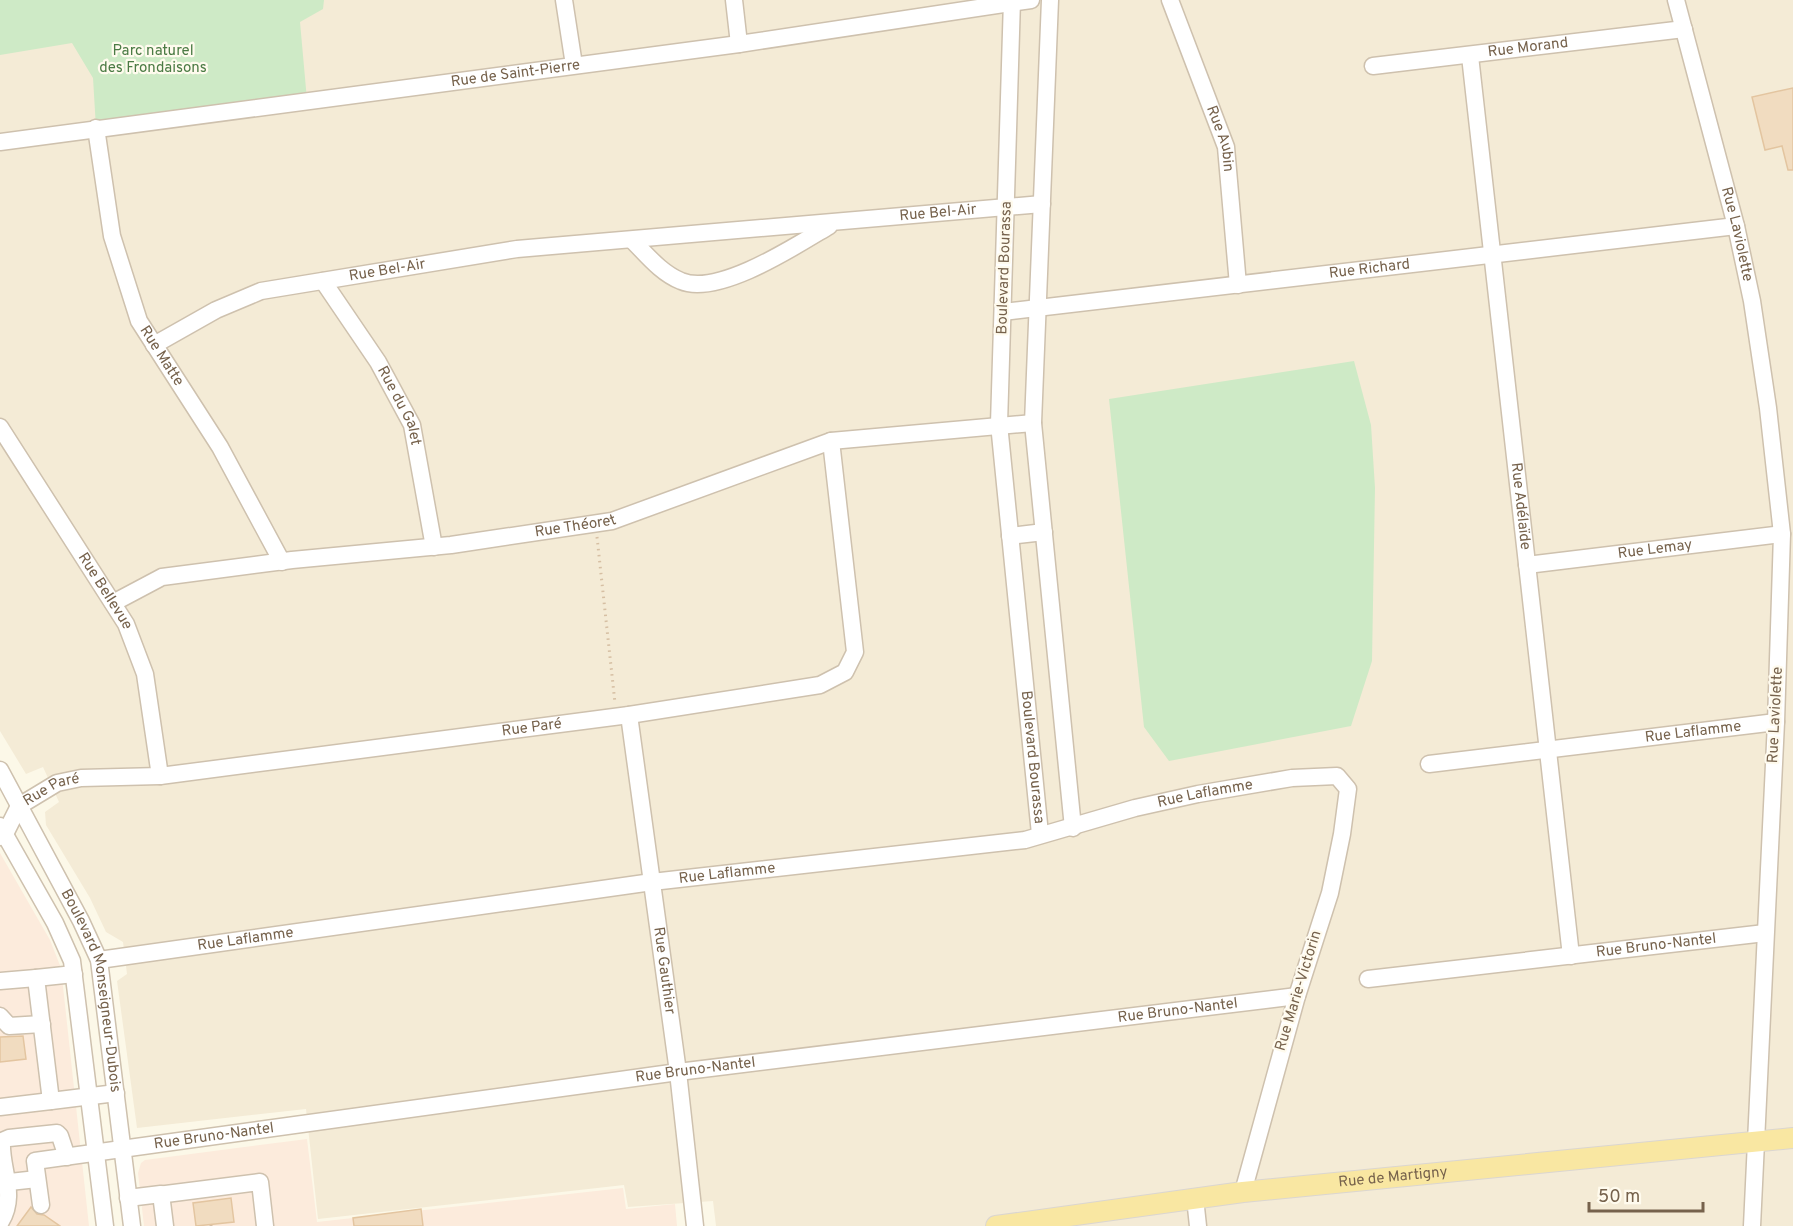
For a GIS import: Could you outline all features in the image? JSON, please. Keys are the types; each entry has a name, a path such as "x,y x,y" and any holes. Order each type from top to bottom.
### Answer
{"main road":[{"name":"Rue de Martigny","path":"996,1226 1195,1197 1793,1138"}],"street":[{"path":"564,0 574,65"},
{"path":"734,0 739,44"},
{"name":"Rue de Saint-Pierre","path":"0,142 739,44 1012,1 1031,0"},
{"path":"1050,0 1033,423 1073,828"},
{"name":"Rue Aubin","path":"1170,0 1226,147 1238,285"},
{"name":"Rue Laviolette","path":"1676,0 1736,226 1759,339 1782,534 1776,723 1754,1142 1752,1226"},
{"name":"Boulevard Bourassa","path":"1012,1 1008,207 999,426 1040,834"},
{"name":"Rue Morand","path":"1373,66 1684,29"},
{"name":"Rue Adélaïde","path":"1470,56 1527,565 1545,750 1570,956"},
{"name":"Rue Matte","path":"96,128 112,236 139,321 220,447 282,562"},
{"name":"Rue Bel-Air","path":"154,345 216,310 261,291 517,249 1042,204"},
{"name":"Rue Bel-Air","path":"632,240 658,267 682,282 708,285 782,254 836,223"},
{"name":"Rue Richard","path":"1004,312 1736,226"},
{"name":"Rue du Galet","path":"323,281 378,362 412,425 434,547"},
{"name":"Rue Théoret","path":"113,603 162,577 434,547 612,521 831,441 1033,423"},
{"name":"Rue Bellevue","path":"0,427 126,624 146,674 160,776"},
{"name":"Rue Paré","path":"2,832 19,806 57,783 81,778 160,776 623,716 820,685 844,672 855,652 831,441"},
{"path":"1010,536 1044,532"},
{"name":"Rue Lemay","path":"1527,565 1782,534"},
{"name":"Rue Gauthier","path":"623,716 652,882 678,1072 695,1226"},
{"name":"Rue Laflamme","path":"1429,764 1776,723"},
{"name":"Boulevard Monseigneur-Dubois","path":"0,770 81,921 99,960 132,1226"},
{"name":"Rue Laflamme","path":"99,960 652,882 1025,840 1040,834 1073,828 1177,799 1292,778 1337,776 1348,789"},
{"name":"Rue Marie-Victorin","path":"1243,1192 1248,1165 1297,996 1330,893 1348,789"},
{"name":"Boulevard Monseigneur-Dubois","path":"2,832 62,936 74,974 105,1226"},
{"name":"Rue Bruno-Nantel","path":"1368,979 1765,933"},
{"path":"0,981 74,974"},
{"path":"36,978 51,1101"},
{"name":"Rue Bruno-Nantel","path":"37,1179 35,1161 678,1072 1297,996"},
{"path":"0,1016 9,1026 42,1024"},
{"path":"0,1107 116,1093"},
{"path":"0,1223 8,1204 2,1183 0,1152 5,1139 57,1133 67,1157"},
{"path":"2,1183 37,1179 41,1205"},
{"path":"128,1198 260,1182 265,1226"},
{"path":"158,1195 161,1194 165,1226"},
{"path":"1195,1197 1198,1226"}],"path":[{"path":"595,523 623,716"}],"shaded area":[{"path":"0,0 1793,0 1793,1226 716,1226 713,1201 628,1207 624,1185 318,1219 306,1109 137,1128 117,981 127,974 123,942 106,932 90,898 46,825 45,812 59,802 43,767 26,774 0,731"},
{"path":"0,853 50,940 61,968 89,1226 0,1226"},
{"path":"307,1139 317,1222 623,1188 626,1209 675,1204 677,1226 144,1226 138,1173 141,1163 145,1160"}],"green space":[{"name":"Parc naturel des Frondaisons","path":"0,0 324,0 323,9 300,22 307,100 96,128 93,78 72,43 0,55"},
{"path":"1354,361 1371,425 1375,488 1372,661 1351,726 1169,761 1144,727 1109,399"}],"building":[{"path":"1793,88 1793,170 1788,170 1782,146 1765,150 1752,97"},
{"path":"23,1036 26,1059 0,1062 0,1037"},
{"path":"231,1198 234,1222 196,1226 193,1203"},
{"path":"31,1207 37,1214 44,1215 60,1226 17,1226"},
{"path":"421,1209 423,1226 354,1226 353,1218"}]}
